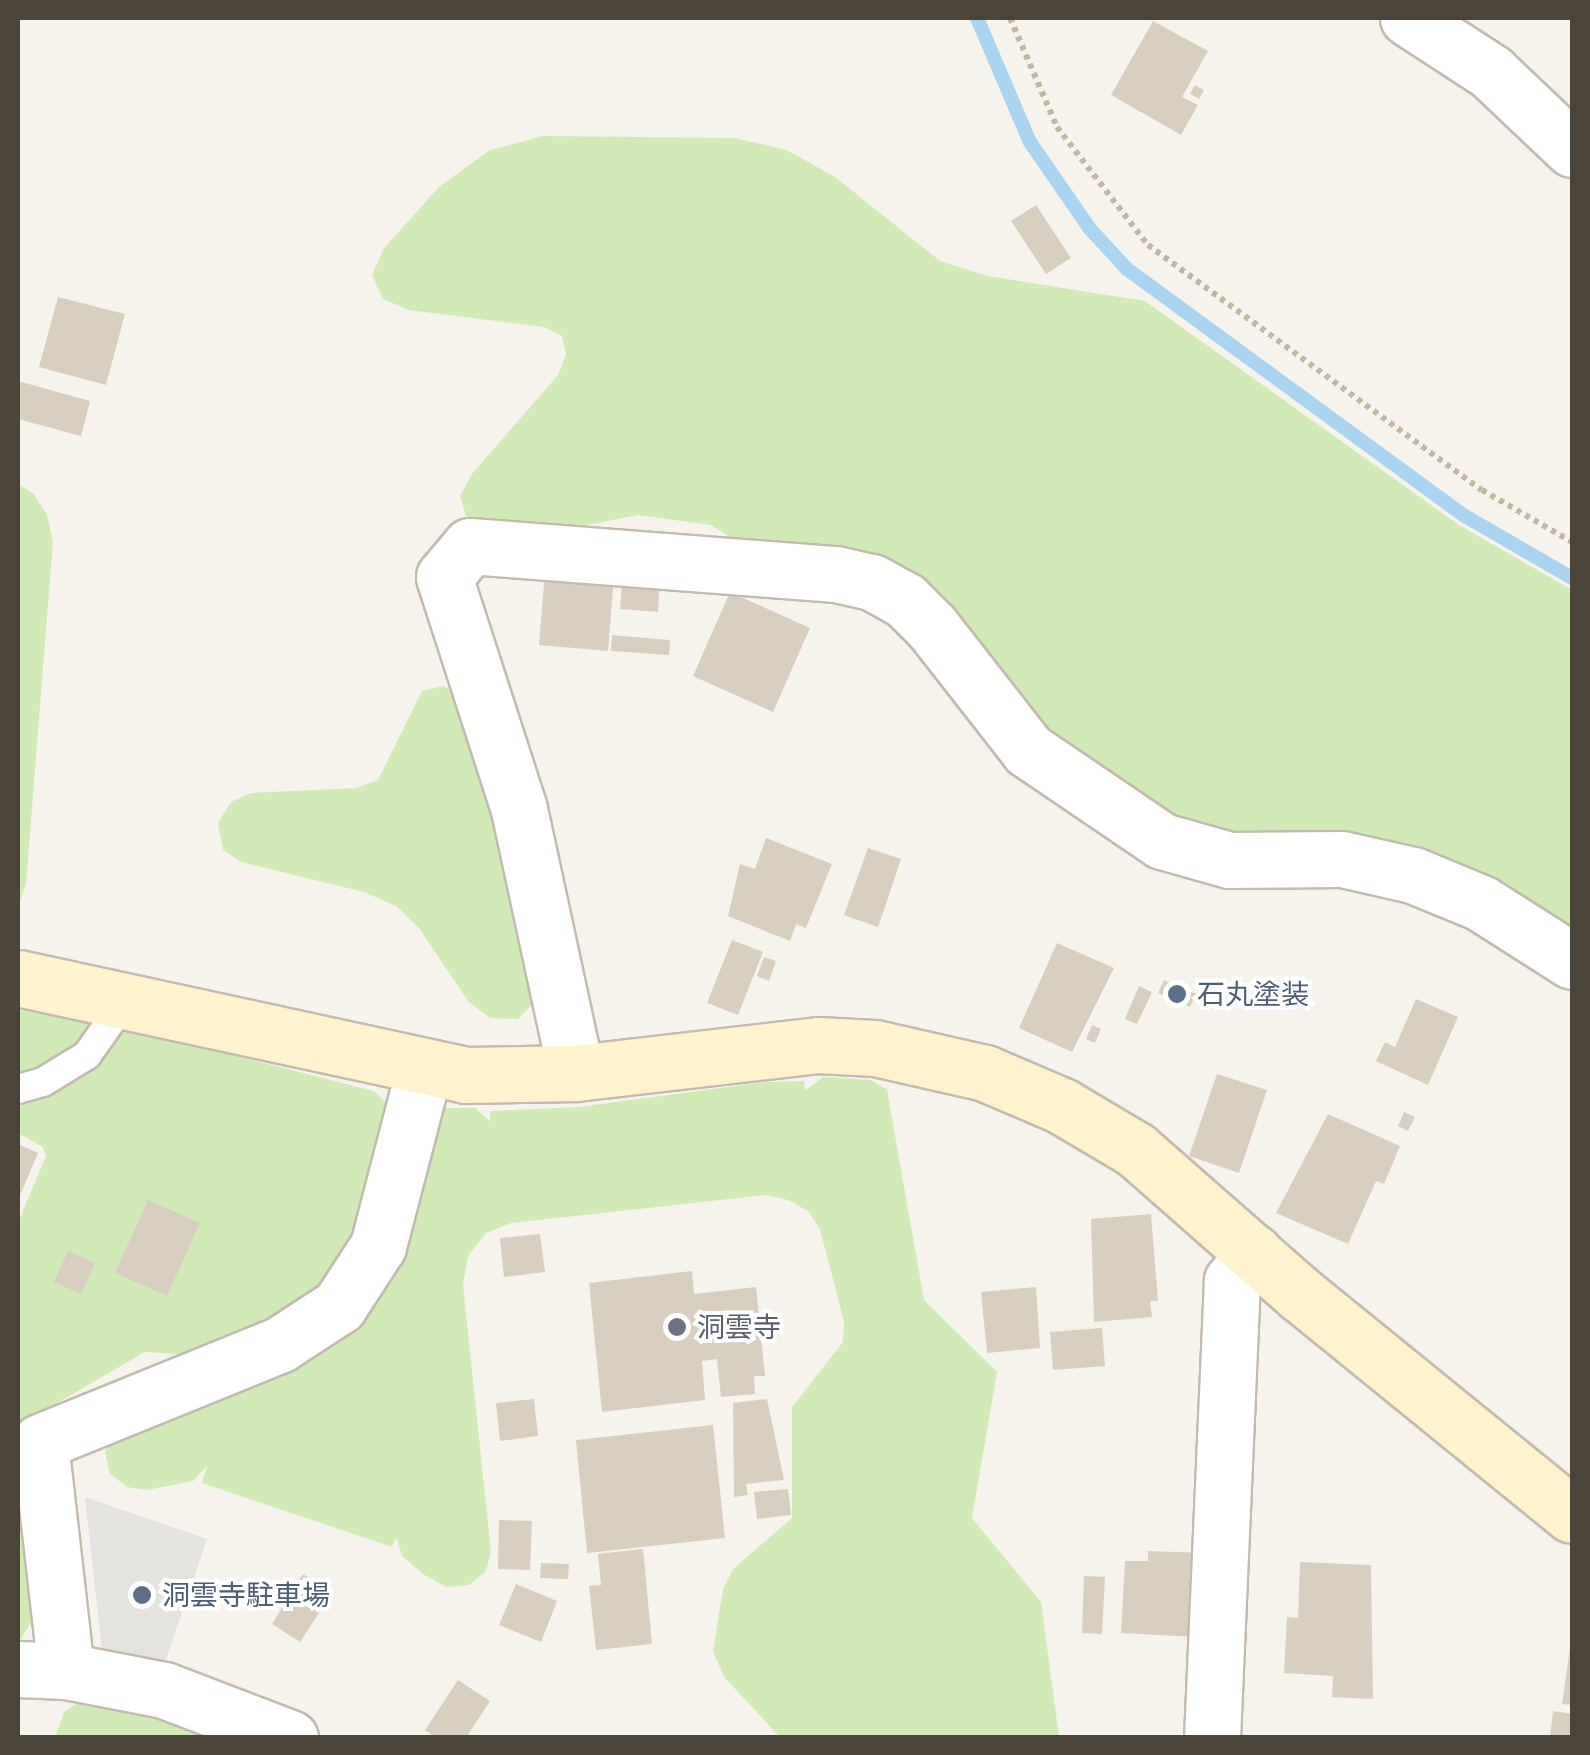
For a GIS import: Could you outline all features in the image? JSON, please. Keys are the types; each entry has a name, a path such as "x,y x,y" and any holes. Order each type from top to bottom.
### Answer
{"street":[{"path":"1408,18 1490,72 1572,149"},
{"path":"576,1073 519,808 444,577 470,546 836,574 872,582 905,600 932,627 1028,750 1162,841 1229,860 1342,859 1413,875 1481,904 1572,961"},
{"path":"18,978 128,997 424,1069 521,1077 762,1048 875,1048 985,1073 1088,1120 1136,1150 1254,1253 1572,1515"},
{"path":"290,1738 164,1690 42,1670 40,1442 279,1345 339,1306 378,1246 424,1069"},
{"path":"1212,1738 1232,1281 1254,1253"}],"lane":[{"path":"18,1089 43,1082 87,1055 128,997"}],"path":[{"path":"1010,18 1058,127 1148,246 1482,490 1572,542"}],"green space":[{"path":"543,136 735,138 787,150 835,177 940,261 988,276 1145,301 1459,525 1572,590 1572,944 1230,846 1060,757 943,617 739,543 711,525 638,515 556,531 468,522 460,496 472,474 558,375 566,355 562,336 544,327 409,310 383,299 372,275 384,248 440,186 490,150"},
{"path":"18,484 33,493 47,515 53,541 26,884 18,908"},
{"path":"443,686 463,697 474,715 536,1000 518,1019 490,1018 468,1001 419,928 396,906 364,892 241,862 223,850 218,823 231,802 251,793 356,788 378,780 422,691"},
{"path":"18,1010 131,1029 374,1091 397,1113 331,1299 193,1355 145,1352 31,1418 38,1612 18,1643 18,1222 46,1156 43,1147 18,1133"},
{"path":"823,1077 871,1080 887,1090 924,1300 997,1372 972,1518 1041,1602 1059,1737 780,1737 725,1678 713,1652 723,1589 733,1569 792,1518 792,1407 843,1342 844,1322 820,1229 808,1211 788,1200 766,1195 511,1223 486,1233 468,1256 463,1285 491,1552 486,1571 469,1585 446,1587 423,1574 402,1556 396,1537 392,1547 202,1483 207,1466 193,1481 147,1490 127,1487 110,1474 105,1452 114,1431 283,1355 429,1119 443,1108 475,1108 490,1121 490,1111 579,1107 765,1082 804,1081 805,1091"},
{"path":"82,1700 101,1700 230,1738 55,1738 64,1712"}],"shaded area":[{"name":"洞雲寺駐車場","path":"85,1497 207,1539 164,1665 102,1651"}],"building":[{"path":"1153,21 1208,51 1182,97 1198,105 1181,135 1111,95"},
{"path":"1195,85 1204,90 1199,99 1190,94"},
{"path":"1036,205 1071,258 1046,274 1011,221"},
{"path":"58,297 125,314 106,385 39,367"},
{"path":"18,381 90,401 81,436 18,419"},
{"path":"545,571 614,576 608,651 539,645"},
{"path":"623,571 660,575 658,612 620,609"},
{"path":"730,592 810,628 773,712 693,676"},
{"path":"612,635 670,640 669,655 611,651"},
{"path":"766,838 832,864 806,928 796,924 790,941 728,916 740,864 755,869"},
{"path":"868,848 901,859 878,927 844,915"},
{"path":"732,940 763,952 738,1015 707,1003"},
{"path":"1057,943 1114,968 1072,1052 1019,1028"},
{"path":"764,957 776,961 769,981 757,976"},
{"path":"1164,980 1196,994 1190,1007 1158,993"},
{"path":"1139,986 1152,992 1137,1024 1125,1019"},
{"path":"1416,999 1458,1017 1428,1085 1376,1061 1385,1042 1395,1047"},
{"path":"1092,1025 1101,1029 1095,1043 1086,1039"},
{"path":"1217,1074 1267,1090 1239,1173 1189,1156"},
{"path":"1404,1112 1415,1117 1408,1131 1398,1126"},
{"path":"1328,1114 1400,1146 1384,1184 1376,1181 1348,1244 1276,1213"},
{"path":"18,1144 38,1153 18,1200"},
{"path":"148,1200 200,1223 167,1296 115,1273"},
{"path":"1151,1214 1158,1301 1150,1301 1152,1317 1094,1322 1091,1219"},
{"path":"540,1234 545,1272 504,1277 500,1238"},
{"path":"68,1251 95,1263 81,1294 54,1282"},
{"name":"洞雲寺","path":"692,1271 694,1294 756,1287 765,1376 754,1376 755,1394 721,1397 717,1359 702,1361 705,1400 602,1412 589,1283"},
{"path":"1036,1287 1040,1348 987,1353 981,1292"},
{"path":"1102,1328 1105,1366 1053,1370 1050,1332"},
{"path":"534,1399 538,1436 500,1441 496,1403"},
{"path":"767,1399 784,1480 746,1484 748,1495 734,1497 733,1403"},
{"path":"713,1425 725,1538 587,1553 576,1440"},
{"path":"788,1489 791,1515 757,1519 754,1492"},
{"path":"499,1520 532,1521 530,1570 498,1569"},
{"path":"643,1549 652,1644 596,1650 589,1586 601,1585 598,1554"},
{"path":"1148,1551 1205,1553 1196,1637 1121,1633 1125,1561 1148,1561"},
{"path":"1300,1562 1371,1565 1373,1699 1332,1697 1333,1676 1284,1673 1287,1617 1298,1618"},
{"path":"541,1563 569,1564 568,1579 540,1578"},
{"path":"303,1574 332,1593 300,1642 272,1624"},
{"path":"1084,1576 1105,1577 1102,1634 1082,1633"},
{"path":"516,1584 557,1601 541,1642 499,1625"},
{"path":"1572,1648 1572,1705 1562,1704"},
{"path":"458,1680 490,1701 466,1738 437,1738 425,1730"},
{"path":"1553,1711 1572,1714 1572,1738 1550,1738"}],"waterway":[{"path":"977,18 1030,142 1090,229 1127,269 1465,516 1572,578"}],"place":[{"name":"石丸塗装","path":"1177,994"},
{"name":"洞雲寺","path":"677,1327"},
{"name":"洞雲寺駐車場","path":"142,1595"}]}
